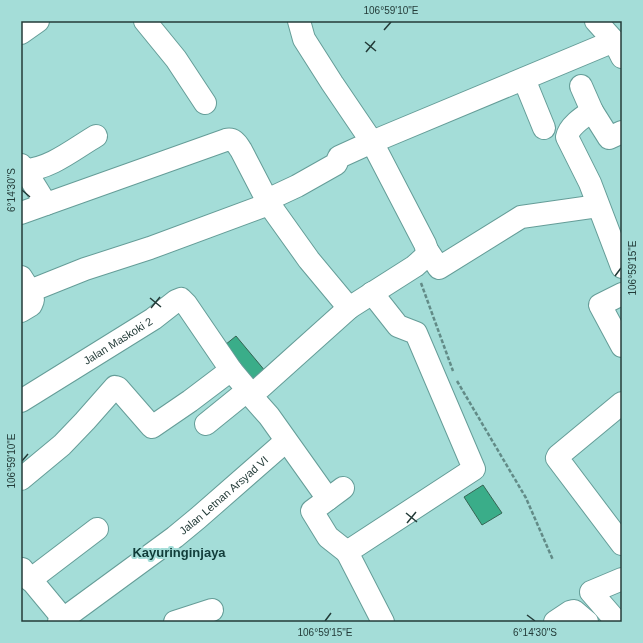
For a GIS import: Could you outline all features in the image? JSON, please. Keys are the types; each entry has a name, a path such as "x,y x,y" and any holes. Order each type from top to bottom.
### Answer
{"street":[{"path":"21,33 38,21"},
{"path":"144,21 176,59 206,103"},
{"path":"206,424 250,392 349,308 421,258 425,244 372,142 304,39 299,21"},
{"path":"21,311 33,302 26,284 84,269 150,248 268,202 336,164 339,157 372,142 524,78 618,49 596,21"},
{"path":"524,78 544,128"},
{"path":"581,86 592,111 609,138 622,132"},
{"path":"592,111 582,118 569,131 567,139 590,183 620,258"},
{"path":"23,168 35,170 45,167 96,136"},
{"path":"21,213 42,198 229,139 236,142 268,202 309,260 349,308"},
{"path":"23,168 42,198"},
{"path":"421,258 439,268 521,217 598,206"},
{"path":"347,552 474,469 416,333 398,326 372,293"},
{"path":"622,294 600,305 622,346"},
{"name":"Jalan Maskoki 2","path":"21,400 153,319 176,301 181,300 186,304 231,370"},
{"path":"21,479 62,445 115,387 118,388 152,427 231,370 269,416 286,441 336,494 312,511 328,537 347,552 388,621"},
{"path":"621,541 557,458 622,403"},
{"name":"Jalan Letnan Arsyad VI","path":"63,621 175,537 286,441"},
{"path":"63,621 25,574 97,529"},
{"path":"617,622 591,592 622,579"},
{"path":"175,622 212,610"},
{"path":"555,622 574,611 587,622"}],"path":[{"path":"421,258 454,372"},
{"path":"457,380 526,498 553,560"}],"building":[{"path":"236,336 266,372 250,385 220,349"},
{"path":"483,485 502,513 482,525 464,497"}],"district":[{"name":"Kayuringinjaya","path":"179,552"}]}
